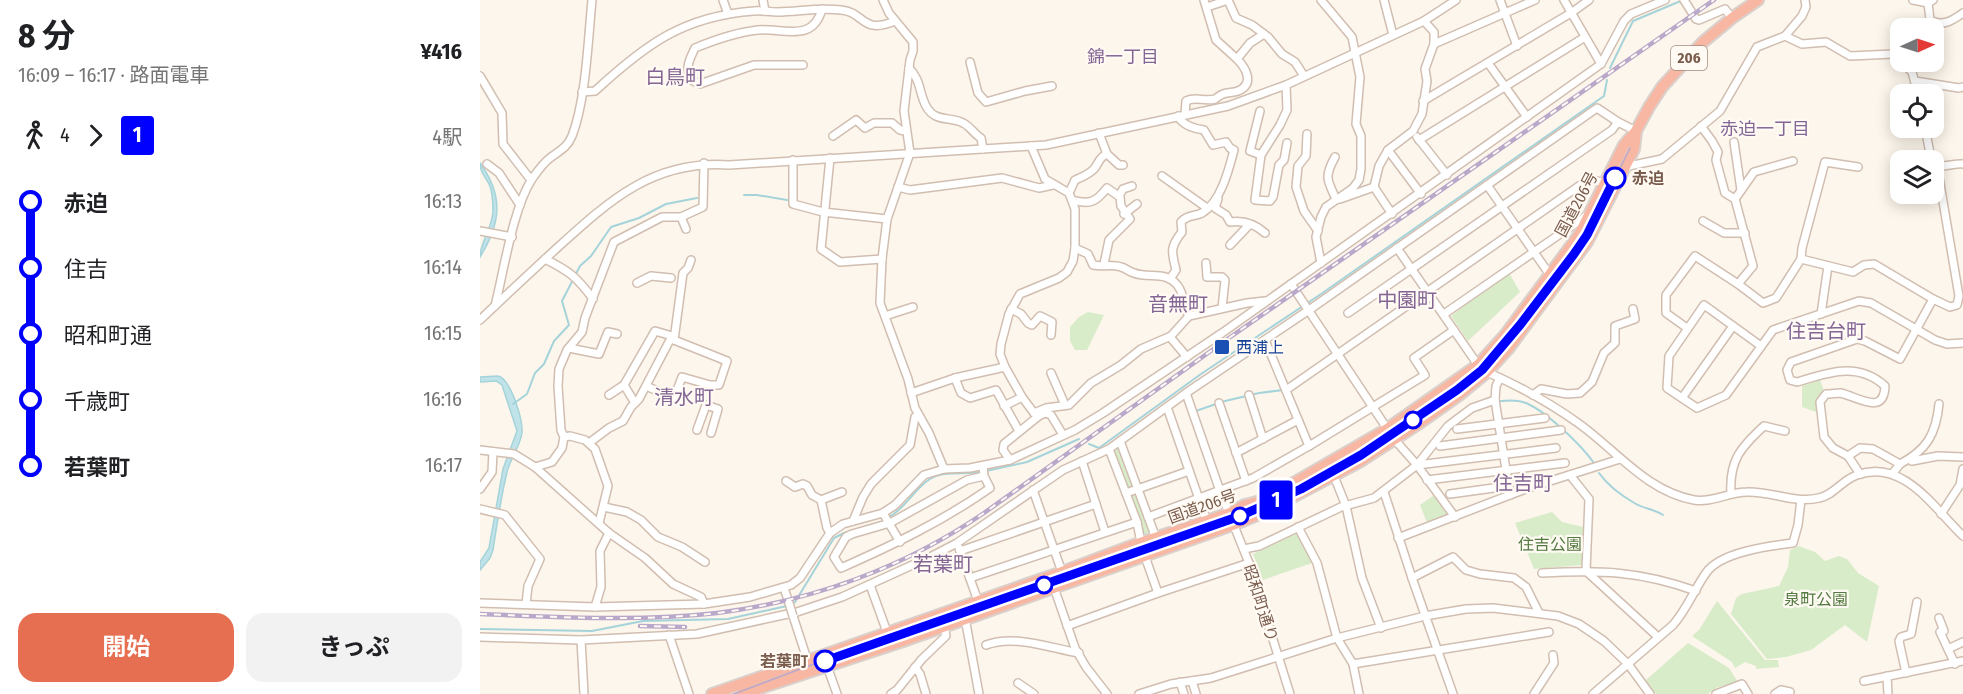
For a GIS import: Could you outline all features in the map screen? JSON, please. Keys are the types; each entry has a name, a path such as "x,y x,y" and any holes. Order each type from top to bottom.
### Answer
{"highway":[{"name":"国道206号","path":"742,694 944,626 1052,582 1062,572 1155,538 1207,522 1262,513 1334,476 1449,402 1483,368 1579,235 1624,145 1636,131 1662,87 1702,42 1758,0"},
{"name":"国道206号","path":"712,694 978,601 1145,556 1232,518 1245,506 1285,488 1388,429 1483,368 1508,349 1587,242 1634,149 1636,131"}],"street":[{"path":"495,306 519,205 531,180 549,159 567,145 573,135 582,92 592,0"},
{"path":"723,0 728,14"},
{"path":"763,0 765,11"},
{"path":"883,0 894,21 913,42 914,51 910,60 904,111 910,153 887,219 879,292 918,415 929,433 944,469"},
{"path":"1265,233 1242,220 1230,222 1226,215 1215,208 1229,172 1234,150 1226,142 1213,145 1204,130 1180,122 1186,101 1193,98 1215,98 1239,91 1244,87 1248,76 1247,71 1216,40 1205,3 1228,0 1236,18 1263,34 1282,54 1295,63 1304,76"},
{"path":"1231,10 1234,0"},
{"path":"1321,0 1352,37 1356,52 1360,77 1356,124 1360,136 1361,169 1359,180 1353,188 1326,207 1316,237 1321,263"},
{"path":"1384,0 1393,35"},
{"path":"480,320 604,206 648,179 672,171 705,163 729,165 1031,146 1228,106 1286,85 1424,21 1456,0"},
{"path":"1500,0 1517,46"},
{"path":"1434,45 1535,0"},
{"path":"1564,0 1601,64"},
{"path":"1423,101 1517,46 1589,0"},
{"path":"480,603 595,607 704,604 750,597 791,585 800,578 830,533 843,524 886,518 1064,435 1103,413 1187,357 1421,194 1601,64 1624,21 1631,14 1665,0"},
{"path":"1624,167 1662,159 1720,111 1757,47 1785,36 1802,16 1806,7 1805,0"},
{"path":"1912,0 1930,1 1930,20 1936,24 1951,22 1963,13"},
{"path":"1685,1 1696,19 1725,9 1732,18"},
{"path":"582,92 595,91 638,53 675,30 696,21 728,14 822,9 843,10 870,26 885,25 894,21"},
{"path":"803,65 754,64 700,84 691,80 687,71 695,48 758,30 801,32 813,26 819,19 822,9"},
{"path":"1392,214 1374,187 1379,166 1388,150 1413,131 1422,114 1427,81 1425,69 1434,45 1434,32 1424,21"},
{"path":"1237,60 1250,43 1263,34"},
{"path":"1785,36 1802,44 1826,42 1850,56 1890,54"},
{"path":"1419,140 1585,37"},
{"path":"970,62 978,93 986,102 1052,86"},
{"path":"1488,63 1527,117"},
{"path":"909,68 920,82 927,109 940,119 963,123 981,138 983,149"},
{"path":"1912,72 1916,84"},
{"path":"480,76 502,113 502,144 531,180"},
{"path":"1915,81 1963,87"},
{"path":"1286,85 1287,110 1261,155 1255,200 1270,201 1273,197 1279,165 1284,160 1287,143"},
{"path":"480,637 581,640 697,634 797,612 870,585 957,543 1062,470 1109,449 1185,393 1309,310 1597,108 1636,131"},
{"path":"1260,111 1250,151 1261,155"},
{"path":"833,136 856,120 865,128 874,123 892,123 900,130 906,131"},
{"path":"1348,313 1612,130 1618,122"},
{"path":"1701,126 1713,141 1718,152 1716,160 1725,193 1735,199 1753,266 1738,284"},
{"path":"1413,131 1447,175"},
{"path":"1099,133 1107,154 1119,165 1123,165"},
{"path":"1306,134 1306,156 1298,166 1296,188 1304,211 1318,231"},
{"path":"1734,142 1741,190"},
{"path":"1031,146 1045,179 1069,193 1075,209 1076,248 1067,272 1051,282 1020,294 1011,309 1001,344 1000,354 1005,367 1022,397 1037,414"},
{"path":"1388,150 1421,194"},
{"path":"1069,193 1075,180 1094,170 1101,157 1107,154"},
{"path":"830,158 821,249 840,262 882,259"},
{"path":"1335,158 1327,174 1327,181 1336,199"},
{"path":"793,160 793,204 823,212 887,219"},
{"path":"1735,199 1754,172 1794,162"},
{"path":"1687,328 1666,313 1666,295 1695,256 1763,303 1776,298 1801,259 1825,162 1858,166"},
{"path":"536,467 552,462 562,447 564,437 561,430 559,369 563,357 582,332 614,242 662,217 681,217 703,207 705,163"},
{"path":"487,164 498,173 519,205"},
{"path":"1944,167 1963,164"},
{"path":"1162,176 1207,208"},
{"path":"898,187 910,190 1002,178 1039,188 1053,185"},
{"path":"1286,390 1589,179 1605,183"},
{"path":"1487,185 1550,275"},
{"path":"1119,196 1123,189 1132,186"},
{"path":"1336,199 1374,187"},
{"path":"1072,201 1090,203 1096,201 1107,188 1119,196 1124,214 1130,219 1109,240 1104,264"},
{"path":"1170,279 1176,270 1171,255 1176,240 1182,232 1181,222 1186,217 1203,213 1219,195"},
{"path":"1801,259 1853,272 1874,264 1933,299 1950,307 1957,305 1959,296 1944,203"},
{"path":"1124,214 1137,204"},
{"path":"1444,314 1588,214"},
{"path":"681,217 686,229"},
{"path":"1703,221 1724,233 1745,233"},
{"path":"1230,244 1249,225"},
{"path":"483,231 512,237"},
{"path":"1076,248 1088,254 1093,265 1123,267 1137,274 1153,274 1170,279 1177,285 1186,301 1185,310 1189,316"},
{"path":"1397,248 1483,368 1576,422 1651,483 1682,497 1709,501 1731,494 1754,492 1779,494 1801,500 1828,495 1860,474 1883,471 1893,473 1913,486 1963,536"},
{"path":"545,259 567,270 582,284 593,299"},
{"path":"589,443 609,428 623,422 673,338 683,273 691,260"},
{"path":"1206,263 1207,278 1222,277 1225,280 1222,308"},
{"path":"1821,314 1828,266"},
{"path":"637,283 651,276 671,278"},
{"path":"1291,284 1394,439 1417,465 1455,518"},
{"path":"1860,474 1848,456 1833,448 1824,437 1820,402 1826,394 1839,393 1872,404 1879,401 1885,394 1885,386 1877,378 1849,370 1839,370 1797,382 1790,380 1786,370 1791,362 1857,339 1900,359 1933,299"},
{"path":"1010,460 1003,450 1004,444 1037,414 1046,408 1070,405 1091,382 1121,365 1141,349 1170,337 1189,316 1267,301"},
{"path":"1761,346 1704,305 1669,356 1667,388 1697,408 1726,395 1773,330 1859,301 1870,303 1935,340 1947,344 1963,343"},
{"path":"885,316 913,307"},
{"path":"1011,309 1021,314 1032,326 1040,316 1052,322 1051,335"},
{"path":"1533,395 1542,389 1567,394 1580,393 1592,382 1604,353 1615,343 1615,326 1635,319 1633,309"},
{"path":"1682,398 1733,326"},
{"path":"1148,518 1246,480 1373,408 1425,375 1414,358 1454,330"},
{"path":"609,394 624,386 656,331 728,361 719,385 710,385 682,377 674,398 646,386"},
{"path":"569,348 599,354 608,332 617,334"},
{"path":"1170,337 1187,357"},
{"path":"1265,340 1309,446"},
{"path":"911,393 955,378 1005,367"},
{"path":"1051,373 1065,405"},
{"path":"955,378 961,393 970,398 996,390 1019,431"},
{"path":"1500,378 1496,386 1495,400 1510,495"},
{"path":"624,386 635,403"},
{"name":"昭和町通り","path":"1185,393 1249,563 1290,694"},
{"path":"1249,395 1263,439"},
{"path":"1004,406 1022,397"},
{"path":"1244,549 1259,546 1346,506 1374,498 1417,465 1448,426 1472,408 1495,400"},
{"path":"1219,403 1246,480"},
{"path":"1893,473 1902,463 1922,450 1937,424 1939,404"},
{"path":"696,430 706,405 718,409 711,433"},
{"path":"1167,407 1207,522"},
{"path":"1037,414 1051,415 1064,435"},
{"path":"853,521 862,497 871,484 910,445 915,417 918,415"},
{"path":"1457,429 1545,418"},
{"path":"1236,453 1298,420"},
{"path":"1731,494 1734,462 1746,442 1764,426 1785,431"},
{"path":"1440,446 1561,430"},
{"path":"564,437 570,436 589,443 595,449 607,481 604,507 599,523"},
{"path":"1120,441 1155,538"},
{"path":"1417,465 1556,448"},
{"path":"1848,456 1860,448 1873,449 1902,463 1938,456 1963,457"},
{"path":"1109,449 1137,522 1141,543 1158,593"},
{"path":"480,450 514,454 536,467 609,533 645,558 673,584 701,597 704,604"},
{"path":"480,489 492,472 493,452"},
{"path":"1398,538 1510,495 1620,459"},
{"path":"1082,461 1105,532"},
{"path":"1427,480 1565,463"},
{"path":"944,469 983,472 990,488 962,508 900,542 841,568 834,557 846,537 875,529 924,476 944,469"},
{"path":"1941,514 1960,485 1963,469"},
{"path":"1126,493 1189,471"},
{"path":"1570,475 1588,500 1586,571 1658,637"},
{"path":"1334,476 1346,506 1362,578 1381,628"},
{"path":"786,481 795,486 803,484 807,486 812,495 821,500 830,533"},
{"path":"1450,494 1508,486"},
{"path":"1033,490 1062,572"},
{"path":"821,500 842,492"},
{"path":"1384,492 1398,538 1454,694"},
{"path":"1593,694 1682,614 1705,574 1721,560 1793,543 1801,500"},
{"path":"960,551 1096,504"},
{"path":"604,507 627,512 641,520 657,537 682,547 705,562"},
{"path":"480,509 505,515 540,559 528,586 526,604"},
{"path":"886,518 900,542"},
{"path":"970,578 1137,522"},
{"path":"1298,527 1317,563 1337,638 1353,664 1359,694"},
{"path":"595,607 601,587 600,551 609,533"},
{"path":"957,543 978,601"},
{"path":"1412,578 1453,557 1466,570 1514,578 1526,587 1539,613"},
{"path":"1067,626 1249,563"},
{"path":"1542,573 1586,571 1642,575 1696,591"},
{"path":"1052,582 1079,654 1107,694"},
{"path":"870,585 887,632"},
{"path":"784,588 807,659"},
{"path":"1906,673 1899,641 1901,637 1911,634 1917,602"},
{"path":"1139,694 1180,682 1211,678 1337,638 1425,615 1493,608 1558,616 1580,624 1604,641 1628,664 1650,694"},
{"path":"965,618 979,694"},
{"path":"1940,618 1944,631 1940,632 1955,664"},
{"path":"891,694 946,636 944,626"},
{"path":"1353,664 1438,652 1549,632"},
{"path":"669,635 688,694"},
{"path":"581,640 584,694"},
{"path":"986,645 997,641 1022,642 1079,654"},
{"path":"1948,649 1963,642"},
{"path":"1534,694 1554,663 1553,655"},
{"path":"1864,681 1963,661"},
{"path":"827,666 837,694"},
{"path":"915,667 920,674 926,694"},
{"path":"1887,676 1888,694"},
{"path":"1192,681 1196,694"},
{"path":"1018,682 1034,694"},
{"path":"1180,682 1184,694"},
{"path":"1716,694 1742,684 1748,694"},
{"path":"1774,694 1781,690 1790,692"}],"green space":[{"path":"1508,271 1520,292 1468,341 1451,316"},
{"path":"1088,312 1104,315 1087,350 1075,350 1070,341 1070,327 1079,317"},
{"path":"1820,380 1824,391 1816,403 1816,412 1802,407 1802,386"},
{"path":"1120,446 1136,488 1126,491 1112,452"},
{"path":"1137,491 1153,537 1142,541 1128,494"},
{"path":"1434,495 1447,514 1427,523 1420,505"},
{"name":"住吉公園","path":"1552,512 1562,522 1583,527 1582,565 1534,569 1515,523"},
{"path":"1297,533 1312,563 1263,580 1253,554"},
{"name":"泉町公園","path":"1799,546 1815,552 1825,561 1839,556 1847,559 1858,573 1879,586 1867,642 1845,625 1811,650 1786,657 1767,659 1731,614 1736,598 1742,594 1779,586 1788,567 1790,550"},
{"path":"1717,601 1765,660 1778,660 1779,667 1756,669 1756,666 1745,662 1735,668 1732,662 1692,636 1699,630"},
{"path":"1688,643 1729,668 1738,682 1718,687 1708,694 1656,694 1646,680"}],"water":[{"path":"480,163 493,187 497,210 492,233 480,257 491,224 493,201"},
{"path":"498,376 512,392 522,433 507,472 493,550 490,558 480,570 480,562 489,548 503,469 517,431 502,385 496,381 480,382 480,377"}],"waterway":[{"path":"1610,68 1633,21 1683,0"},
{"path":"1089,444 1099,448 1201,374 1321,294 1604,96 1607,80"},
{"path":"744,195 787,200"},
{"path":"513,404 527,394 535,373 544,364 554,341 569,325 562,301 580,266 591,256 611,227 639,218 666,204 697,198"},
{"path":"1221,402 1283,390"},
{"path":"1499,401 1518,401 1537,409 1570,436 1594,463"},
{"path":"1193,412 1216,404"},
{"path":"986,471 1027,462 1079,439"},
{"path":"889,517 900,509 924,483 935,476 981,472"},
{"path":"1599,473 1626,498 1639,506 1663,515"},
{"path":"792,604 834,538 859,529"},
{"path":"480,629 592,631 643,621 728,619 787,606"}],"tram line":[{"path":"734,694 1240,516 1301,489 1361,455 1457,390 1482,370 1520,325 1587,235 1630,148"},
{"name":"1","path":"825,661 1240,516 1301,489 1361,455 1431,409 1482,370 1520,325 1574,254 1587,235 1615,178"}],"railway":[{"path":"480,614 629,618 717,613 788,600 823,590 857,579 922,550 984,513 1229,338 1714,0"},
{"path":"640,626 685,627"}],"place":[{"name":"赤迫","path":"1615,178"},
{"name":"西浦上","path":"1222,347"},
{"name":"若葉町","path":"825,661"}],"district":[{"name":"錦一丁目","path":"1123,57"},
{"name":"白鳥町","path":"675,77"},
{"name":"赤迫一丁目","path":"1765,129"},
{"name":"中園町","path":"1407,300"},
{"name":"音無町","path":"1178,304"},
{"name":"住吉台町","path":"1826,331"},
{"name":"清水町","path":"684,397"},
{"name":"住吉町","path":"1523,483"},
{"name":"若葉町","path":"943,564"}]}
